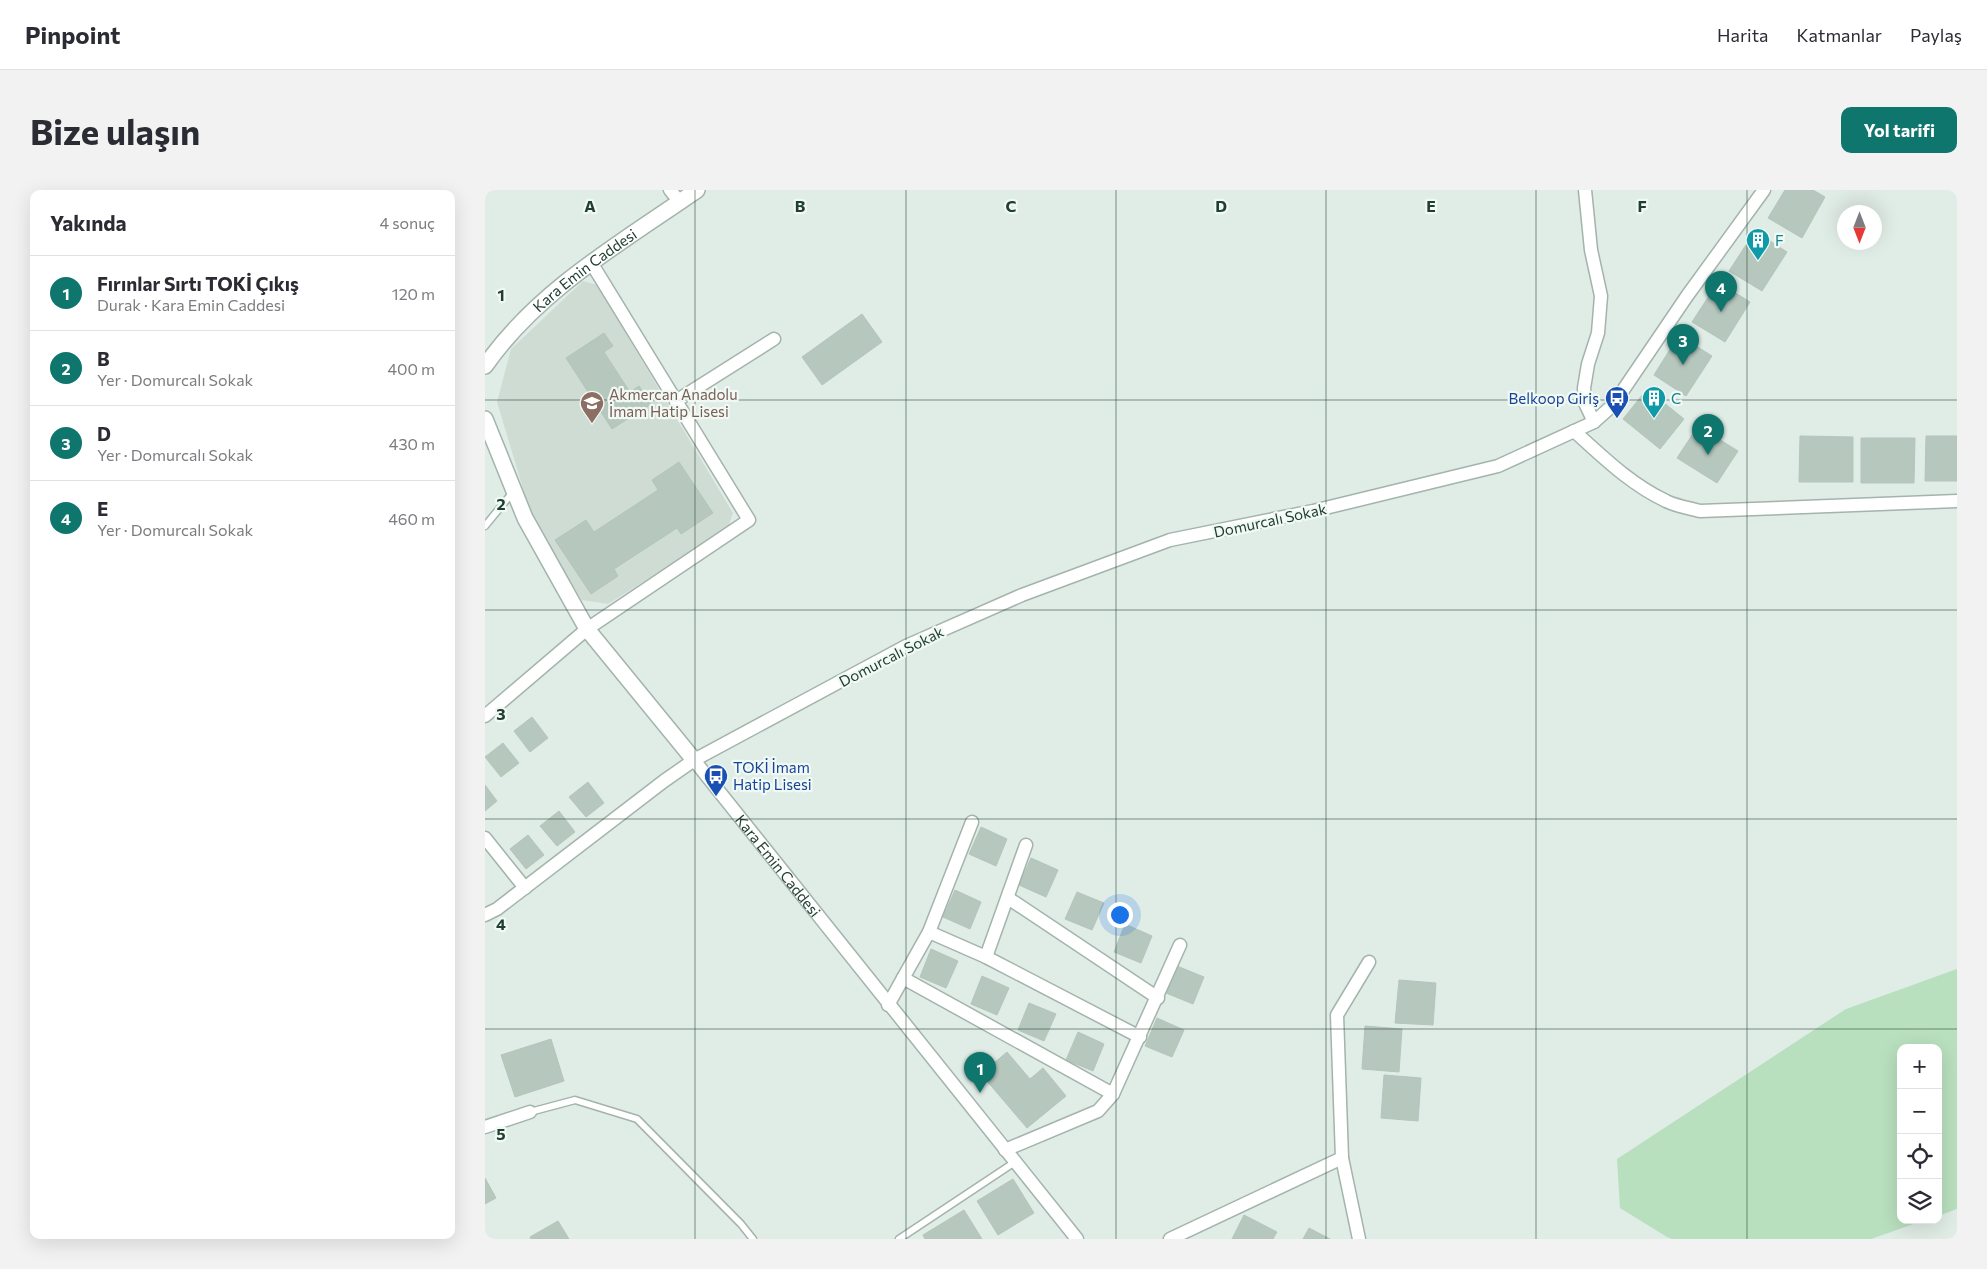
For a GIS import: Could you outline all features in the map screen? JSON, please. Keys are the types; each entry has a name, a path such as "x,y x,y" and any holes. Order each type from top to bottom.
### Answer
{"street":[{"name":"Kara Emin Caddesi","path":"485,366 502,341 547,296 592,264 675,196 697,190"},
{"path":"1585,190 1591,250 1601,296 1598,333 1588,364 1584,388 1585,403 1594,422"},
{"name":"Domurcalı Sokak","path":"485,916 497,909 694,760 906,646 1022,595 1170,540 1313,512 1498,466 1594,422 1613,405 1687,296 1764,190"},
{"path":"485,716 587,629 749,520 592,264"},
{"path":"676,401 774,339"},
{"name":"Kara Emin Caddesi","path":"485,419 525,518 587,629 1077,1239"},
{"path":"1574,431 1617,471 1667,502 1700,511 1957,501"},
{"path":"889,1005 929,932 972,822"},
{"path":"485,838 525,888"},
{"path":"986,957 1026,845"},
{"path":"1008,898 1158,998"},
{"path":"929,932 986,957 1140,1037"},
{"path":"1005,1150 1098,1112 1113,1094 1158,998 1180,945"},
{"path":"1359,1239 1342,1158 1337,1015 1369,962"},
{"path":"903,978 1113,1094"},
{"path":"485,1127 530,1112"},
{"path":"1170,1239 1342,1158"}],"lane":[{"path":"485,526 514,491"},
{"path":"530,1112 575,1100 637,1119 741,1224 753,1239"},
{"path":"899,1239 1015,1162"}],"shaded area":[{"name":"Akmercan Anadolu İmam Hatip Lisesi","path":"583,281 597,285 733,513 728,528 608,604 582,600 547,546 527,502 497,402 511,349"}],"green space":[{"path":"1957,969 1957,1209 1942,1215 1942,1044 1897,1044 1897,1224 1914,1224 1871,1239 1672,1239 1620,1208 1617,1159 1846,1009"}],"building":[{"path":"1785,190 1813,190 1825,197 1802,238 1768,218"},
{"name":"F","path":"1755,231 1787,252 1762,291 1729,271"},
{"path":"1718,282 1750,302 1725,342 1692,322"},
{"path":"862,314 882,342 822,385 802,357"},
{"path":"604,333 613,346 604,352 630,392 639,386 651,404 612,429 566,358"},
{"path":"1679,335 1712,356 1686,396 1654,375"},
{"name":"C","path":"1647,389 1684,419 1660,449 1623,419"},
{"path":"1698,426 1738,451 1717,483 1677,458"},
{"path":"1800,436 1853,437 1853,482 1799,482"},
{"path":"1926,436 1957,436 1957,481 1925,481"},
{"path":"1861,438 1915,438 1914,483 1861,483"},
{"path":"679,462 713,513 681,534 677,528 614,569 618,576 591,594 555,540 586,520 594,532 658,490 652,480"},
{"path":"532,717 548,738 530,752 514,731"},
{"path":"503,743 519,763 501,777 485,757"},
{"path":"588,782 604,803 586,817 569,797"},
{"path":"485,785 497,801 485,811"},
{"path":"559,811 575,832 557,846 540,826"},
{"path":"981,827 1007,839 996,866 969,854"},
{"path":"528,835 544,855 526,869 510,849"},
{"path":"1031,858 1058,870 1046,897 1019,885"},
{"path":"955,890 981,902 970,929 943,917"},
{"path":"1077,892 1104,903 1092,930 1065,919"},
{"path":"1125,924 1152,936 1141,963 1114,952"},
{"path":"931,949 958,961 946,988 920,977"},
{"path":"1177,966 1204,977 1193,1004 1166,993"},
{"path":"982,976 1009,988 997,1015 971,1004"},
{"path":"1399,980 1436,983 1433,1025 1395,1023"},
{"path":"1029,1003 1056,1014 1044,1041 1018,1030"},
{"path":"1157,1018 1184,1030 1172,1057 1145,1046"},
{"path":"1365,1026 1402,1029 1399,1072 1362,1069"},
{"path":"1078,1032 1104,1044 1093,1071 1066,1060"},
{"path":"551,1039 564,1081 515,1097 501,1055"},
{"path":"1007,1052 1030,1079 1043,1068 1066,1096 1027,1128 981,1074"},
{"path":"1384,1075 1421,1078 1418,1121 1381,1118"},
{"path":"485,1178 496,1198 485,1204"},
{"path":"1013,1179 1034,1213 998,1235 977,1201"},
{"path":"964,1210 982,1239 925,1239 923,1235"},
{"path":"1244,1215 1277,1232 1273,1239 1232,1239"},
{"path":"558,1221 569,1239 531,1239 530,1237"},
{"path":"1309,1228 1330,1239 1303,1239"}],"place":[{"name":"F","path":"1758,261"},
{"name":"E","path":"1721,312"},
{"name":"D","path":"1683,365"},
{"name":"Belkoop Giriş","path":"1617,419"},
{"name":"C","path":"1654,419"},
{"name":"Akmercan Anadolu İmam Hatip Lisesi","path":"592,424"},
{"name":"B","path":"1708,455"},
{"name":"TOKİ İmam Hatip Lisesi","path":"716,797"},
{"name":"Fırınlar Sırtı TOKİ Çıkış","path":"980,1093"}]}
